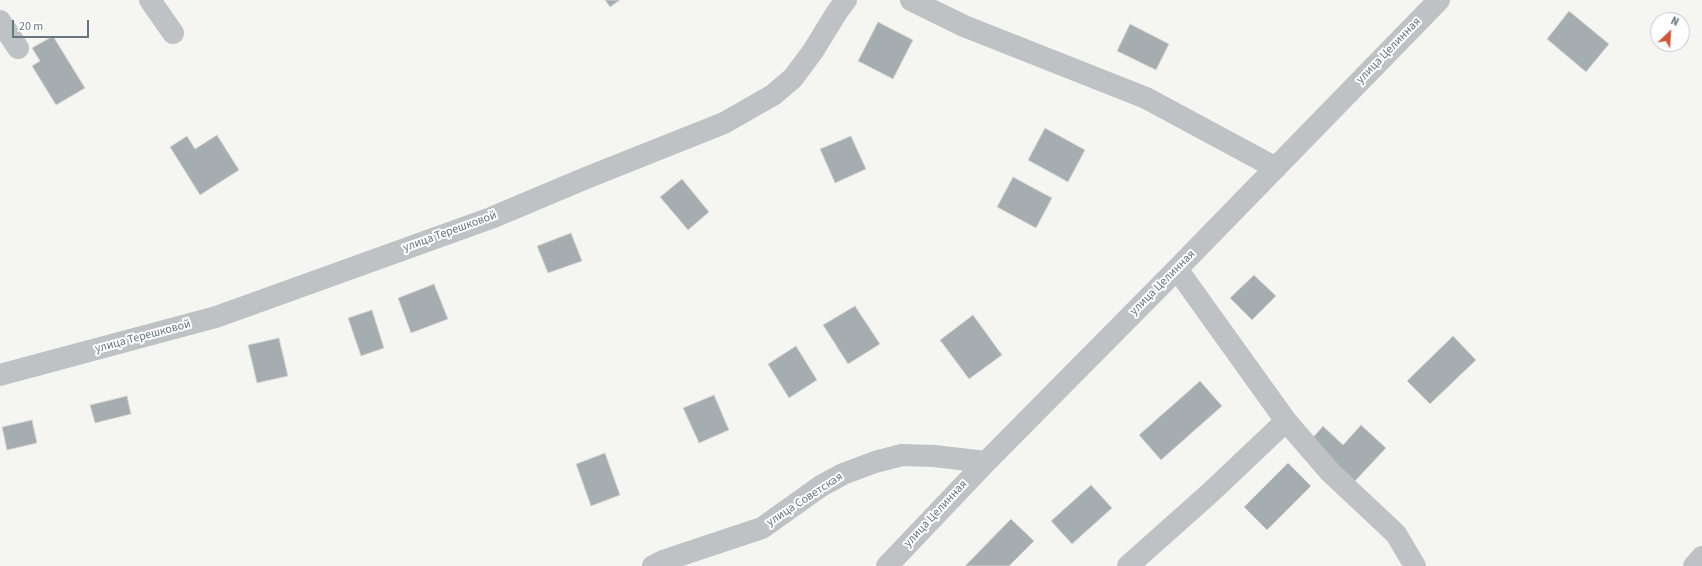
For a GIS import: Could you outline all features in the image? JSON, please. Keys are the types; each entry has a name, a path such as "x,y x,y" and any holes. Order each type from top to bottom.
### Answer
{"street":[{"path":"150,0 173,33"},
{"name":"улица Терешковой","path":"0,375 216,317 491,218 724,123 773,95 793,78 813,51 846,0"},
{"path":"911,0 964,26 1146,98 1276,168"},
{"name":"улица Целинная","path":"887,566 986,462 1178,269 1439,0"},
{"path":"0,21 18,48"},
{"path":"1178,269 1286,421 1330,472 1396,534 1415,566"},
{"path":"1128,566 1210,493 1286,421"},
{"name":"улица Советская","path":"653,566 663,561 762,528 821,486 843,474 875,462 902,455 934,456 986,462"},
{"path":"1694,566 1702,557"}],"building":[{"path":"605,0 620,0 610,7"},
{"path":"1569,11 1609,44 1586,72 1547,39"},
{"path":"878,22 913,40 893,79 858,61"},
{"path":"1130,24 1169,44 1156,70 1117,51"},
{"path":"53,36 85,88 56,105 32,66 40,61 32,48"},
{"path":"1045,128 1085,150 1068,182 1028,160"},
{"path":"217,135 239,170 200,195 170,147 187,136 195,149"},
{"path":"851,136 866,169 835,183 820,149"},
{"path":"1013,177 1052,198 1036,228 997,207"},
{"path":"682,179 709,212 688,230 660,197"},
{"path":"571,233 582,261 548,273 537,246"},
{"path":"1254,275 1276,296 1252,320 1230,298"},
{"path":"434,284 448,319 411,333 398,298"},
{"path":"855,306 880,344 848,364 823,325"},
{"path":"372,310 384,348 361,356 348,318"},
{"path":"973,315 1002,355 969,379 940,340"},
{"path":"1453,336 1476,360 1430,404 1407,381"},
{"path":"279,338 288,376 257,383 248,345"},
{"path":"796,346 817,380 789,398 768,364"},
{"path":"1200,381 1222,406 1161,460 1139,435"},
{"path":"714,395 729,430 699,443 683,408"},
{"path":"127,396 131,414 95,423 90,405"},
{"path":"32,420 37,443 7,450 2,427"},
{"path":"1361,425 1386,448 1354,482 1310,441 1323,426 1343,445"},
{"path":"605,453 620,495 591,506 576,464"},
{"path":"1288,463 1311,486 1267,530 1244,507"},
{"path":"1091,485 1112,508 1072,544 1051,521"},
{"path":"1011,519 1034,541 1009,566 965,566"}]}
